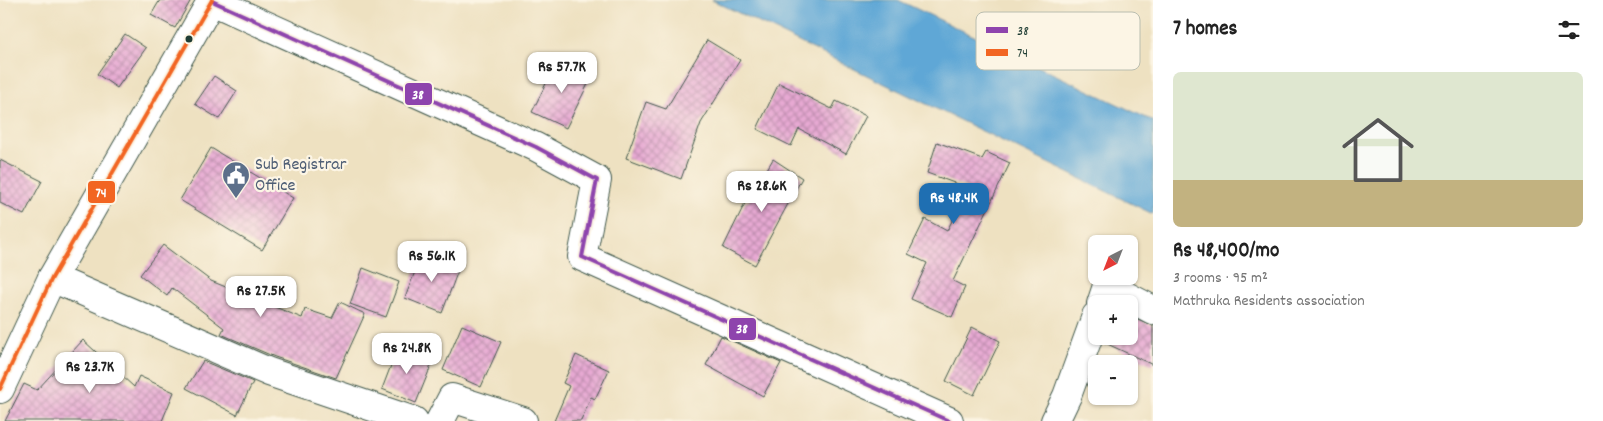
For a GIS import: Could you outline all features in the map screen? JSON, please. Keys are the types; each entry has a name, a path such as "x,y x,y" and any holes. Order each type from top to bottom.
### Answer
{"street":[{"path":"0,389 52,278 212,0 536,147 597,180 582,257 949,421"},
{"path":"52,278 269,372 414,421"},
{"path":"1104,295 1107,286 1124,295"},
{"path":"1138,302 1153,310"},
{"path":"1055,421 1067,396 1088,338"},
{"path":"440,421 452,398 524,421"}],"water":[{"path":"712,0 898,0 976,37 976,70 1046,70 1153,121 1153,214"}],"building":[{"path":"160,0 191,0 175,28 151,15"},
{"path":"125,34 146,48 117,88 97,74"},
{"path":"707,40 740,60 701,123 681,179 626,158 646,102 666,109"},
{"path":"558,59 592,76 566,128 532,112"},
{"path":"214,76 237,91 219,119 195,104"},
{"path":"779,83 832,109 836,101 866,116 846,154 799,129 791,146 757,129"},
{"path":"937,142 982,159 986,152 1010,163 953,281 965,287 952,317 911,299 927,263 908,254 925,219 947,231 968,188 927,173"},
{"name":"Sub Registrar Office","path":"211,148 293,198 262,250 180,200"},
{"path":"773,159 802,178 755,265 723,248 746,201 748,202"},
{"path":"0,160 42,181 24,215 0,203"},
{"path":"163,245 211,281 302,318 305,309 332,318 340,302 365,314 336,378 275,357 221,334 224,328 172,288 167,296 140,275"},
{"path":"422,253 459,268 442,313 405,298"},
{"path":"363,268 399,282 386,317 350,304"},
{"path":"1138,319 1153,326 1153,365 1138,358 1138,355 1131,355 1110,345 1138,345"},
{"path":"462,325 501,342 481,387 443,370"},
{"path":"972,327 1000,341 974,395 946,381"},
{"path":"721,336 781,363 763,396 706,365"},
{"path":"83,340 134,387 139,376 174,392 162,421 5,421 24,384 37,390"},
{"path":"398,347 433,361 416,403 382,389"},
{"path":"576,355 609,370 595,399 591,397 581,421 554,421 569,386 563,383"},
{"path":"203,361 253,382 237,415 186,388"}],"transit line":[{"name":"74","path":"0,389 52,278 212,0"},
{"name":"38","path":"212,1 536,147 597,180 582,257 949,421"}],"place":[{"name":"Sub Registrar Office","path":"236,199"}]}
